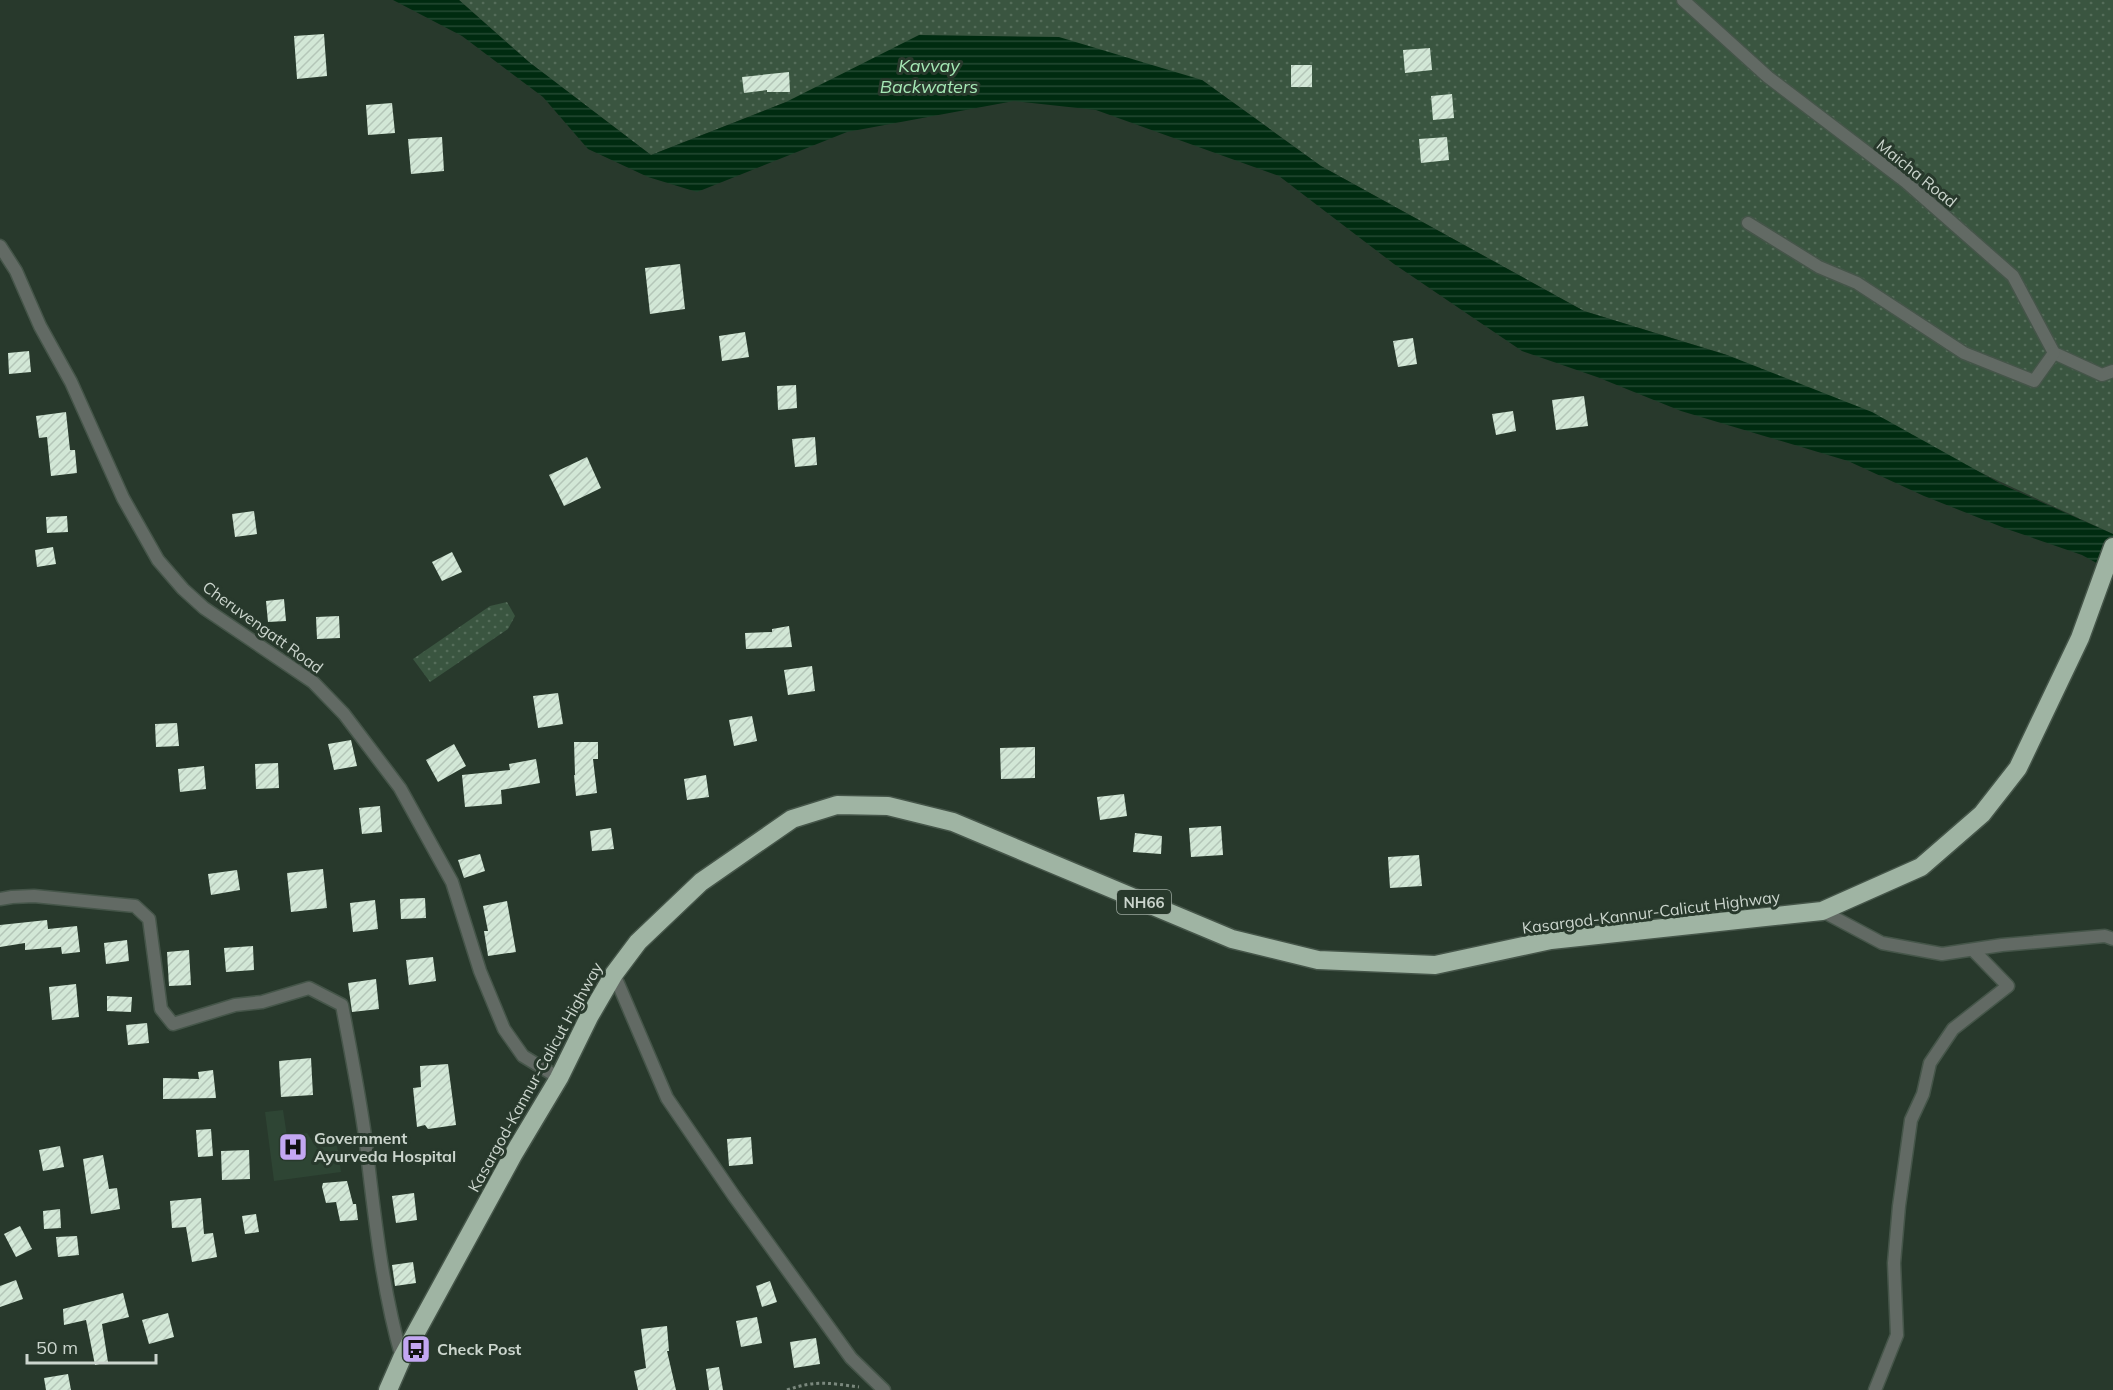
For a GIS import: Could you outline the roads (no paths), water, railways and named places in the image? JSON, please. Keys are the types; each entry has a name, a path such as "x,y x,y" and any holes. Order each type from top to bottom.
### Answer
{"highway":[{"name":"Kasargod-Kannur-Calicut Highway","path":"388,1390 402,1358 513,1155 559,1078 589,1017 614,974 638,942 701,882 792,819 837,805 888,806 953,822 1232,939 1318,960 1435,965 1551,940 1822,911 1921,867 1982,814 2018,768 2080,638 2113,547"}],"street":[{"name":"Maicha Road","path":"1683,0 1768,77 1906,182 2013,276 2054,353"},
{"path":"1748,223 1819,267 1857,283 1964,352 2034,381 2054,353 2102,375 2113,371"},
{"name":"Cheruvengatt Road","path":"0,246 16,272 40,326 71,382 123,498 158,560 183,589 204,608 313,682 344,714 400,788 452,882 480,971 504,1029 523,1056 559,1078"},
{"path":"0,899 34,896 135,906 142,910 149,919 161,1010 173,1024 235,1005 261,1002 309,988 342,1005 364,1132 383,1274 402,1358"},
{"path":"1822,911 1882,944 1942,954 2002,945 2104,936 2113,939"},
{"path":"1875,1390 1897,1335 1894,1263 1911,1120 1923,1094 1930,1063 1953,1029 2008,986 1973,950"},
{"path":"614,974 667,1098 734,1196 851,1358 880,1387"}],"water":[{"name":"Kavvay Backwaters","path":"393,0 459,0 529,62 651,155 786,102 919,35 1059,37 1202,80 1321,166 1584,311 1727,355 1872,412 2003,485 2113,534 2113,572 2082,555 2007,529 1924,496 1848,461 1681,411 1597,377 1522,351 1394,264 1279,176 1096,110 1014,101 847,132 697,192 648,177 588,149 543,97 462,36"}],"place":[{"name":"Government Ayurveda Hospital","path":"293,1147"},
{"name":"Check Post","path":"416,1349"}]}
